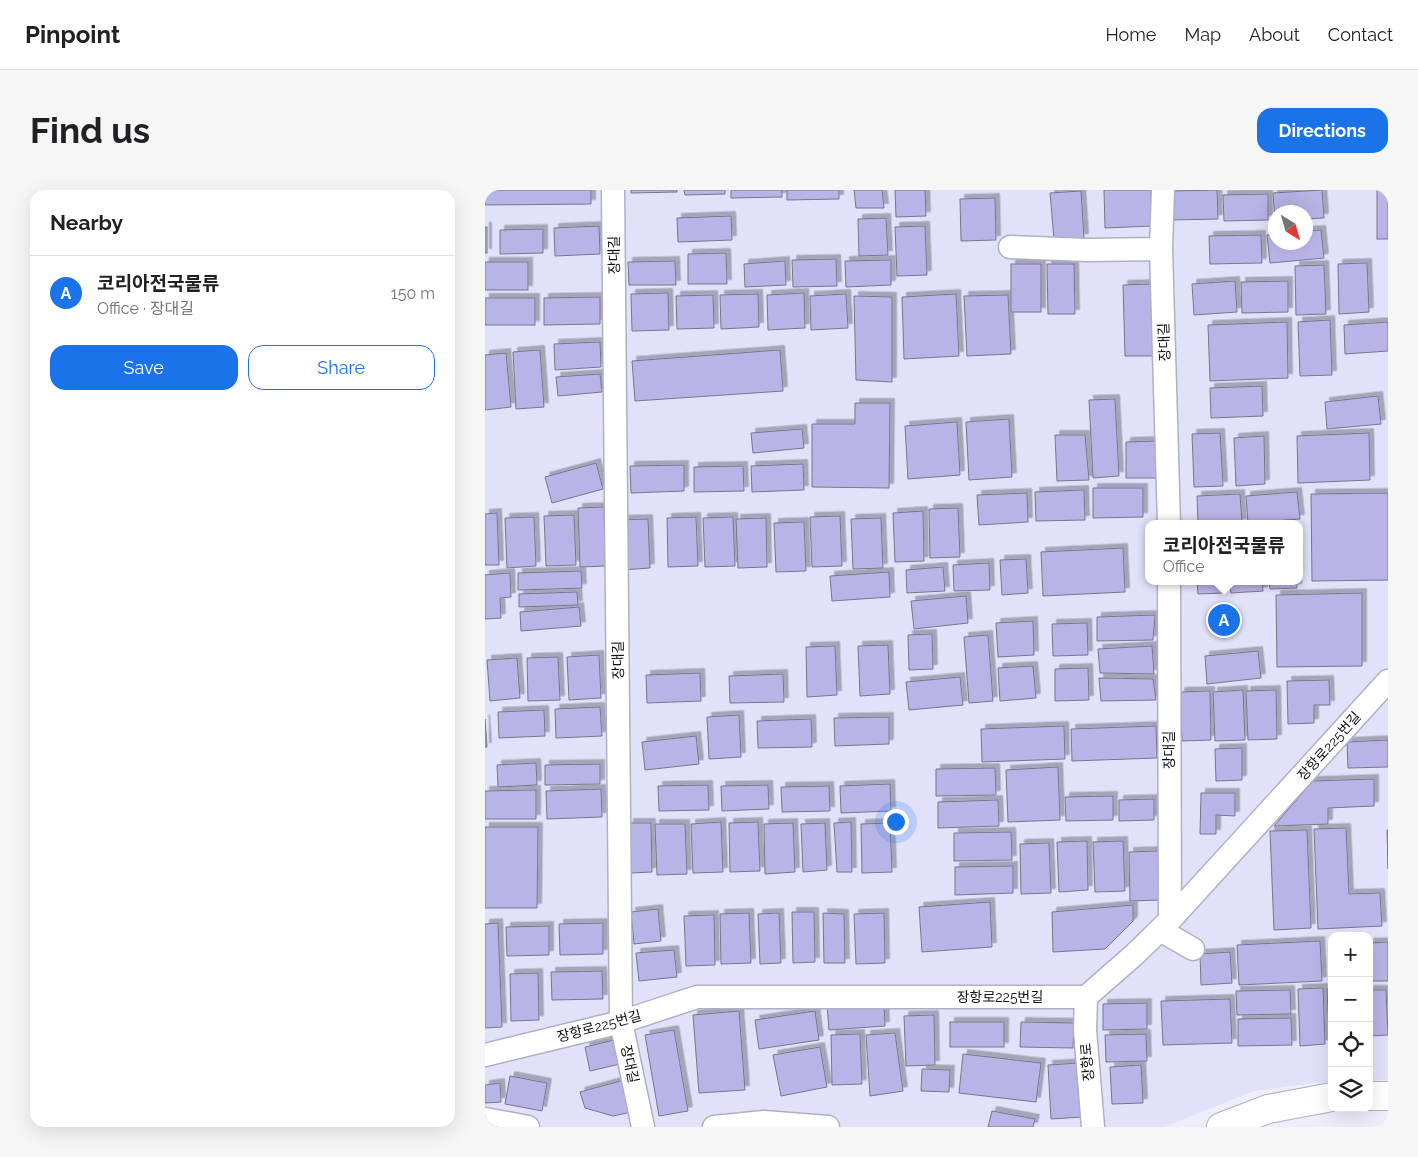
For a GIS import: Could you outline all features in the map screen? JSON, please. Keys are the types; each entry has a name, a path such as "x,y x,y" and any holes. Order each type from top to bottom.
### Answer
{"main road":[{"path":"1373,1096 1388,1096"},
{"path":"1221,1127 1268,1109 1328,1098"}],"street":[{"name":"장대길","path":"613,190 621,1022 643,1127"},
{"name":"장대길","path":"1163,190 1161,249 1169,520"},
{"path":"1010,247 1088,250 1161,249"},
{"name":"장대길","path":"1165,925 1169,585"},
{"name":"장항로225번길","path":"485,1056 621,1022 697,997 1086,997 1165,925 1388,681"},
{"path":"1165,925 1193,949"},
{"name":"장항로","path":"1086,997 1085,1030 1093,1127"},
{"path":"485,1119 528,1127"},
{"path":"714,1127 764,1122 828,1127"}],"shaded area":[{"path":"485,190 1388,190 1388,1080 1373,1080 1373,932 1328,932 1328,1082 1254,1091 1164,1127 485,1127"}],"building":[{"path":"485,190 591,190 591,204 485,205"},
{"path":"631,190 677,190 677,192 631,193"},
{"path":"684,190 725,190 725,194 685,195"},
{"path":"731,190 782,190 782,197 731,198"},
{"path":"787,190 839,190 839,199 787,200"},
{"path":"854,190 882,190 884,208 856,208"},
{"path":"895,190 925,190 926,216 896,217"},
{"path":"1104,190 1151,190 1152,226 1105,228"},
{"path":"1217,190 1218,219 1172,220 1172,191"},
{"path":"1322,190 1324,218 1313,219 1313,205 1274,205 1273,193"},
{"path":"1377,190 1388,190 1388,239 1377,239"},
{"path":"1081,191 1084,238 1054,240 1050,193"},
{"path":"1268,194 1268,220 1224,221 1223,195"},
{"path":"995,198 996,240 961,241 960,199"},
{"path":"731,216 732,240 678,242 677,218"},
{"path":"886,218 888,255 859,256 858,219"},
{"path":"599,226 600,254 555,256 554,228"},
{"path":"925,226 927,275 897,276 895,227"},
{"path":"485,227 487,227 487,253 485,253"},
{"path":"543,229 543,253 500,254 500,230"},
{"path":"1321,230 1324,258 1270,263 1269,250 1313,250 1313,231"},
{"path":"1261,235 1262,263 1210,264 1209,236"},
{"path":"726,253 727,284 688,284 688,254"},
{"path":"836,259 837,286 793,287 792,260"},
{"path":"891,260 891,285 846,287 845,261"},
{"path":"675,261 676,285 629,285 628,262"},
{"path":"785,261 786,285 745,287 744,264"},
{"path":"485,262 528,262 528,290 485,290"},
{"path":"1367,263 1369,312 1339,314 1338,264"},
{"path":"1011,264 1041,264 1041,312 1011,312"},
{"path":"1047,264 1074,264 1075,314 1048,314"},
{"path":"1324,265 1326,314 1296,315 1295,266"},
{"path":"1235,281 1237,312 1194,315 1192,284"},
{"path":"1288,281 1288,312 1242,313 1241,282"},
{"path":"1152,284 1154,356 1125,356 1123,285"},
{"path":"668,293 669,330 632,331 631,294"},
{"path":"804,293 805,328 768,330 767,295"},
{"path":"758,294 759,327 721,329 720,295"},
{"path":"846,294 848,328 811,330 810,296"},
{"path":"956,294 959,356 904,359 902,297"},
{"path":"713,295 714,328 677,329 676,296"},
{"path":"1008,295 1011,354 967,356 964,296"},
{"path":"854,296 892,297 892,382 856,380"},
{"path":"600,297 600,324 544,325 544,298"},
{"path":"485,298 535,298 535,325 485,325"},
{"path":"1330,320 1332,375 1300,376 1298,322"},
{"path":"1287,322 1288,378 1210,381 1208,325"},
{"path":"1388,322 1388,351 1345,354 1344,325"},
{"path":"600,342 601,367 555,370 554,344"},
{"path":"540,350 544,407 516,409 513,352"},
{"path":"780,350 783,391 635,401 632,361"},
{"path":"506,353 511,407 485,410 485,355"},
{"path":"600,374 602,392 558,396 556,377"},
{"path":"1262,386 1263,416 1211,418 1210,388"},
{"path":"1378,396 1381,424 1327,429 1325,402"},
{"path":"1115,399 1119,476 1093,478 1089,400"},
{"path":"855,403 890,403 889,488 812,487 812,424 855,424"},
{"path":"1009,419 1012,477 969,480 966,422"},
{"path":"957,422 960,475 908,479 905,426"},
{"path":"802,429 804,448 753,453 751,433"},
{"path":"1220,433 1223,486 1194,487 1192,434"},
{"path":"1369,433 1370,480 1298,483 1297,436"},
{"path":"1055,435 1085,435 1089,480 1057,481"},
{"path":"1264,436 1265,484 1236,486 1234,438"},
{"path":"1156,441 1157,478 1126,478 1126,442"},
{"path":"596,463 603,489 552,503 545,477"},
{"path":"803,464 804,490 752,492 751,466"},
{"path":"684,465 684,491 631,493 630,466"},
{"path":"743,466 744,491 694,492 694,467"},
{"path":"1093,488 1143,488 1143,517 1093,518"},
{"path":"1084,490 1085,520 1036,521 1035,492"},
{"path":"1297,492 1300,519 1248,520 1246,496"},
{"path":"1027,493 1028,522 979,525 977,495"},
{"path":"1388,493 1388,580 1312,581 1311,494"},
{"path":"1240,494 1242,520 1198,520 1197,496"},
{"path":"604,507 605,566 580,567 578,508"},
{"path":"958,508 960,557 930,558 929,509"},
{"path":"923,511 924,561 895,562 893,513"},
{"path":"497,513 499,565 485,565 485,514"},
{"path":"574,515 576,565 546,566 544,516"},
{"path":"840,516 842,566 812,567 810,517"},
{"path":"534,517 536,566 507,568 505,518"},
{"path":"696,517 698,566 668,567 667,518"},
{"path":"733,517 735,566 705,567 703,518"},
{"path":"766,518 767,567 738,568 736,519"},
{"path":"881,518 883,568 853,569 851,519"},
{"path":"648,519 650,568 621,570 619,520"},
{"path":"804,522 806,571 776,572 774,523"},
{"path":"1123,548 1125,592 1043,596 1041,552"},
{"path":"1026,559 1028,593 1002,595 1000,560"},
{"path":"989,563 990,590 954,591 953,565"},
{"path":"943,567 945,591 907,593 906,570"},
{"path":"581,571 582,588 518,590 518,573"},
{"path":"889,572 890,597 832,601 830,576"},
{"path":"510,573 511,597 500,598 501,618 485,619 485,575"},
{"path":"1197,585 1224,585 1224,593 1198,594"},
{"path":"1230,585 1262,585 1263,591 1231,593"},
{"path":"1270,585 1297,585 1297,588 1270,589"},
{"path":"577,592 578,605 519,607 519,594"},
{"path":"1362,593 1362,666 1277,667 1276,595"},
{"path":"966,596 968,623 914,629 911,601"},
{"path":"579,607 581,626 521,631 520,612"},
{"path":"1155,615 1153,640 1097,641 1097,617"},
{"path":"1033,621 1034,655 998,657 996,623"},
{"path":"1087,623 1088,655 1053,656 1052,624"},
{"path":"932,634 933,669 909,670 908,635"},
{"path":"988,635 993,701 969,703 964,637"},
{"path":"888,645 890,694 860,696 858,646"},
{"path":"835,646 837,695 807,697 806,647"},
{"path":"1152,646 1154,674 1100,673 1098,649"},
{"path":"1258,651 1261,678 1207,684 1205,656"},
{"path":"599,655 601,698 569,700 567,657"},
{"path":"558,657 560,700 528,701 527,658"},
{"path":"517,658 520,698 490,701 487,660"},
{"path":"1033,666 1036,698 1000,701 998,668"},
{"path":"1088,668 1089,700 1055,701 1055,669"},
{"path":"700,673 701,701 647,703 646,675"},
{"path":"783,674 784,702 730,703 729,676"},
{"path":"960,677 963,705 909,710 906,682"},
{"path":"1099,678 1153,679 1156,700 1101,701"},
{"path":"1329,680 1330,705 1314,705 1314,723 1288,724 1287,681"},
{"path":"1243,690 1245,740 1215,741 1213,692"},
{"path":"1276,690 1277,739 1248,740 1246,691"},
{"path":"1210,691 1211,740 1182,741 1180,692"},
{"path":"600,707 602,736 556,738 555,709"},
{"path":"544,710 545,736 499,738 498,712"},
{"path":"739,715 741,757 709,759 707,717"},
{"path":"889,717 889,744 835,746 834,718"},
{"path":"485,719 487,747 485,747"},
{"path":"811,719 812,747 758,748 757,721"},
{"path":"1064,726 1065,759 982,762 981,729"},
{"path":"1156,726 1157,758 1072,761 1071,729"},
{"path":"696,736 699,764 645,770 642,742"},
{"path":"1388,740 1388,767 1348,768 1347,742"},
{"path":"1242,748 1242,780 1216,781 1215,749"},
{"path":"536,763 537,785 498,787 497,765"},
{"path":"600,764 600,784 545,785 545,765"},
{"path":"1058,767 1060,820 1008,822 1006,770"},
{"path":"995,768 996,795 936,796 936,769"},
{"path":"1374,779 1374,806 1328,808 1328,824 1274,826 1313,781"},
{"path":"890,784 891,811 841,813 840,786"},
{"path":"708,785 709,810 659,811 658,786"},
{"path":"768,785 769,809 722,811 721,786"},
{"path":"829,786 830,811 782,812 781,787"},
{"path":"601,789 602,817 547,819 546,791"},
{"path":"536,790 536,819 485,819 485,791"},
{"path":"1201,793 1235,793 1235,816 1216,815 1216,834 1200,834"},
{"path":"1113,796 1113,820 1066,821 1065,797"},
{"path":"1154,799 1154,820 1119,821 1119,800"},
{"path":"998,800 999,826 938,828 938,802"},
{"path":"721,822 723,872 693,873 691,824"},
{"path":"758,822 760,871 730,872 729,823"},
{"path":"851,822 852,872 837,872 834,823"},
{"path":"629,823 651,823 652,872 631,873"},
{"path":"793,823 795,872 765,874 764,824"},
{"path":"825,823 827,870 803,872 801,824"},
{"path":"890,823 892,872 862,873 861,824"},
{"path":"655,824 685,824 687,874 657,875"},
{"path":"485,827 538,827 537,908 485,908"},
{"path":"1346,828 1349,894 1380,893 1382,926 1318,929 1314,829"},
{"path":"1307,830 1311,928 1274,930 1270,831"},
{"path":"1387,830 1388,830 1388,869"},
{"path":"1011,832 1012,860 954,861 954,833"},
{"path":"1087,841 1088,890 1059,892 1057,842"},
{"path":"1123,841 1125,891 1095,892 1093,842"},
{"path":"1049,843 1051,893 1021,894 1020,844"},
{"path":"1158,851 1160,900 1130,901 1129,852"},
{"path":"1013,866 1013,893 955,895 955,867"},
{"path":"990,902 992,947 922,952 919,907"},
{"path":"1133,905 1133,921 1105,949 1053,952 1052,912"},
{"path":"658,909 661,941 634,944 631,912"},
{"path":"792,912 814,912 815,962 793,963"},
{"path":"749,913 751,963 721,964 720,914"},
{"path":"779,913 781,963 760,964 758,914"},
{"path":"823,913 844,914 845,963 824,963"},
{"path":"884,913 885,963 856,964 854,914"},
{"path":"714,915 715,965 686,966 684,916"},
{"path":"498,923 502,1027 485,1028 485,924"},
{"path":"603,923 603,954 560,955 559,924"},
{"path":"549,926 549,955 507,956 506,927"},
{"path":"1320,941 1322,981 1239,985 1237,945"},
{"path":"1388,942 1388,981 1373,981 1373,943"},
{"path":"674,950 677,977 639,981 636,953"},
{"path":"1230,952 1232,983 1201,985 1200,954"},
{"path":"602,971 603,999 552,1000 551,972"},
{"path":"538,973 539,1020 511,1021 510,974"},
{"path":"1323,988 1325,1044 1300,1046 1298,989"},
{"path":"1290,990 1291,1014 1237,1015 1236,991"},
{"path":"1373,990 1386,990 1388,1035 1373,1036"},
{"path":"1230,999 1232,1043 1163,1045 1161,1001"},
{"path":"884,1003 885,1026 829,1030 827,1006"},
{"path":"1147,1003 1147,1029 1103,1030 1103,1004"},
{"path":"739,1011 745,1090 699,1093 693,1015"},
{"path":"815,1011 819,1040 759,1049 755,1020"},
{"path":"934,1015 935,1065 906,1066 904,1016"},
{"path":"1291,1018 1292,1045 1238,1046 1238,1019"},
{"path":"950,1022 1004,1022 1004,1047 950,1047"},
{"path":"1021,1022 1074,1023 1073,1048 1020,1047"},
{"path":"674,1030 688,1111 659,1116 645,1035"},
{"path":"895,1033 903,1091 870,1096 866,1035"},
{"path":"860,1034 862,1084 832,1085 831,1035"},
{"path":"1146,1034 1147,1061 1106,1062 1105,1035"},
{"path":"614,1040 620,1064 590,1071 585,1047"},
{"path":"820,1047 827,1087 781,1096 773,1055"},
{"path":"963,1054 1041,1063 1036,1102 959,1093"},
{"path":"1080,1063 1083,1117 1051,1119 1048,1065"},
{"path":"1141,1065 1143,1103 1112,1104 1110,1067"},
{"path":"922,1069 950,1070 949,1092 921,1091"},
{"path":"510,1076 547,1083 542,1111 505,1104"},
{"path":"624,1080 632,1112 613,1116 585,1108 580,1092"},
{"path":"500,1083 501,1102 485,1103 485,1085"},
{"path":"992,1111 1035,1119 1033,1127 988,1127"}],"place":[{"name":"코리아전국물류","path":"1224,620"}]}
